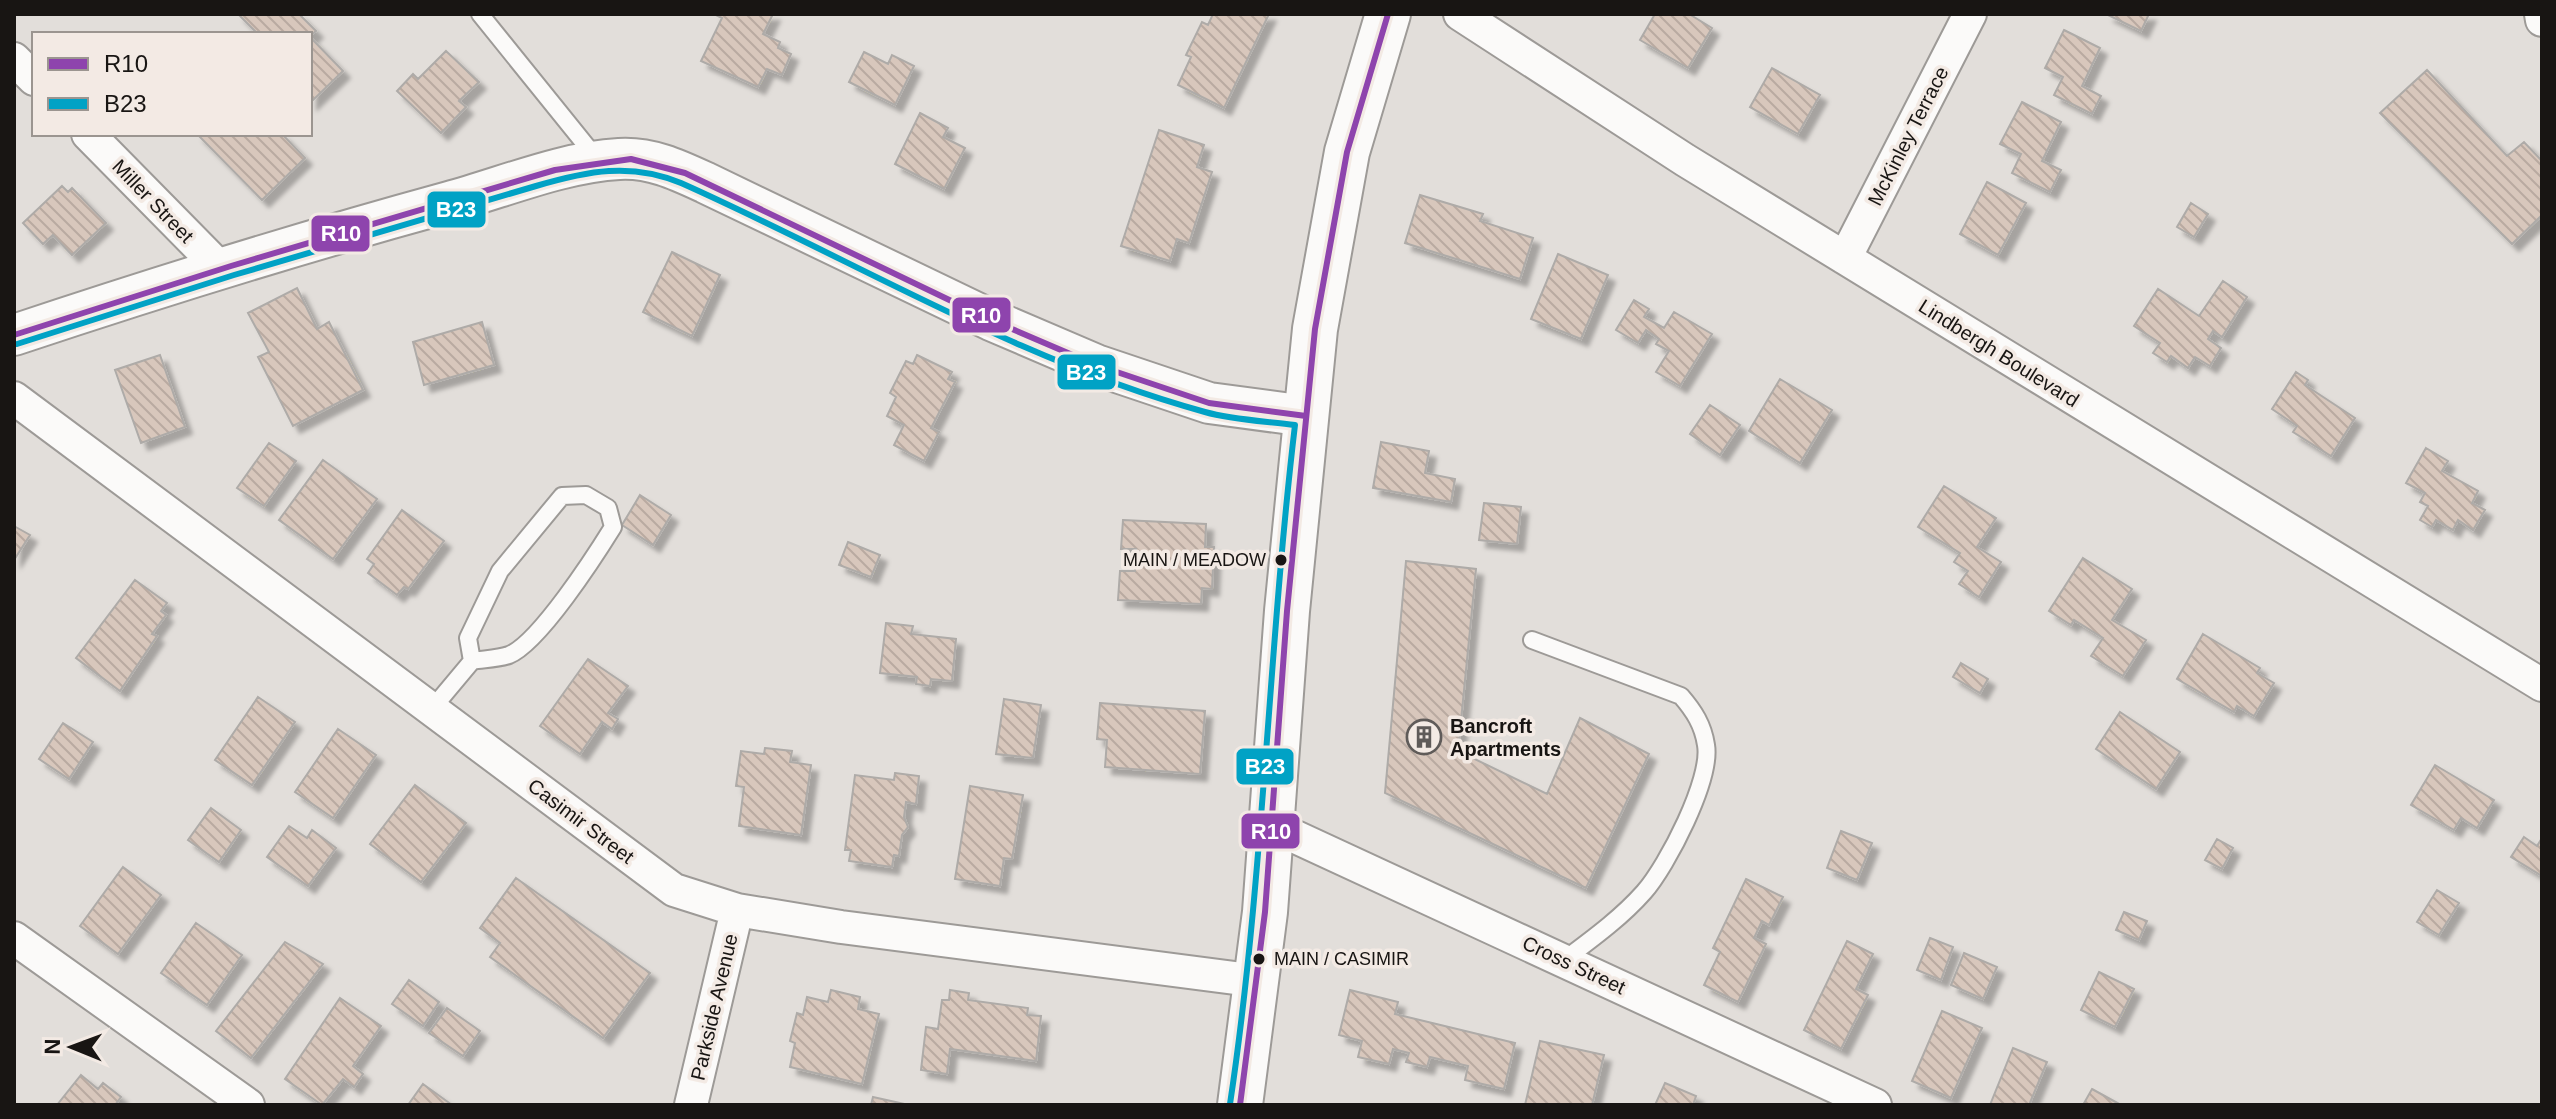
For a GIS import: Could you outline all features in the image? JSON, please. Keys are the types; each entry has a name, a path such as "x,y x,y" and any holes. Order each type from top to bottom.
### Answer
{"main road":[{"path":"1240,1105 1258,981 1288,596 1315,329 1334,209 1361,100 1388,14"}],"street":[{"name":"Lindbergh Boulevard","path":"1460,14 1845,258 2542,685"},
{"name":"McKinley Terrace","path":"1845,258 1970,14"},
{"path":"2541,14 2542,20"},
{"path":"14,59 32,77"},
{"name":"Miller Street","path":"90,136 219,267"},
{"path":"14,335 219,267 598,161 637,159 675,169 1031,339 1134,380 1209,403 1306,416"},
{"name":"Casimir Street","path":"14,398 674,890 737,910 1258,981"},
{"name":"Cross Street","path":"1272,826 1875,1105"},
{"name":"Parkside Avenue","path":"691,1105 737,910"},
{"path":"14,938 248,1105"}],"lane":[{"path":"480,14 598,161"},
{"path":"431,710 472,661 509,655 528,642 613,527 608,508 586,495 562,496 500,571 468,638 472,661"},
{"path":"1532,640 1681,696 1697,715 1707,747 1702,781 1660,870 1627,910 1564,960"}],"building":[{"path":"238,14 299,14 316,31 312,34 256,32"},
{"path":"714,14 773,14 763,34 780,42 778,48 791,54 782,75 767,69 758,87 701,61 722,18"},
{"path":"1213,14 1269,14 1224,108 1178,85 1191,57 1186,55 1202,22 1208,25"},
{"path":"1655,14 1689,14 1712,28 1688,68 1640,40"},
{"path":"2106,14 2149,14 2141,31"},
{"path":"2064,30 2100,48 2082,86 2101,96 2092,114 2054,95 2063,77 2045,68"},
{"path":"312,39 343,71 312,101"},
{"path":"446,51 479,82 459,101 466,107 441,133 397,91 413,74 418,79"},
{"path":"864,52 888,64 892,55 914,66 895,105 849,82"},
{"path":"1772,68 1820,95 1798,134 1750,107"},
{"path":"2427,70 2507,156 2524,142 2542,161 2542,215 2512,244 2380,113"},
{"path":"2022,102 2061,122 2042,161 2061,170 2050,192 2012,173 2021,154 2000,144"},
{"path":"920,113 948,128 943,137 965,148 944,189 895,164"},
{"path":"1159,130 1204,145 1197,167 1212,172 1189,243 1177,239 1170,261 1121,246"},
{"path":"199,136 284,136 305,158 262,200"},
{"path":"1987,182 2026,203 1998,255 1960,234"},
{"path":"62,186 68,192 72,188 106,223 72,255 53,235 43,244 23,223"},
{"path":"1420,195 1483,214 1480,221 1533,238 1520,279 1405,243"},
{"path":"2191,203 2208,214 2194,237 2177,227"},
{"path":"672,252 720,275 692,336 643,312"},
{"path":"1558,254 1608,275 1581,339 1531,319"},
{"path":"2223,281 2247,297 2222,337 2213,331 2208,339 2221,348 2210,366 2195,357 2188,368 2171,356 2167,362 2153,353 2160,343 2134,326 2158,289 2199,316"},
{"path":"297,288 317,329 329,322 363,390 293,426 258,357 269,352 248,313"},
{"path":"1634,300 1649,309 1644,317 1664,328 1674,312 1712,334 1680,386 1656,372 1669,351 1656,344 1659,339 1646,330 1638,343 1616,330"},
{"path":"482,322 494,365 424,385 413,342"},
{"path":"160,355 185,427 141,443 115,370"},
{"path":"917,355 952,372 948,379 955,382 931,428 939,432 924,461 894,445 904,425 887,416 896,397 890,393 906,361 913,364"},
{"path":"2296,372 2308,380 2305,385 2355,418 2331,456 2293,432 2297,426 2272,409"},
{"path":"1780,379 1832,410 1800,463 1749,431"},
{"path":"1710,405 1740,425 1720,455 1690,434"},
{"path":"1381,442 1429,451 1425,473 1455,479 1451,502 1373,488"},
{"path":"269,443 296,461 264,506 237,488"},
{"path":"2426,448 2448,461 2442,471 2478,491 2472,503 2485,510 2473,530 2458,520 2453,530 2436,520 2432,527 2420,520 2428,506 2420,502 2425,493 2406,483"},
{"path":"323,460 377,499 333,559 279,520"},
{"path":"1944,486 1996,518 1977,547 2001,562 1979,597 1959,584 1968,571 1954,562 1960,553 1918,527"},
{"path":"640,495 671,515 653,545 622,525"},
{"path":"1484,503 1521,507 1517,544 1479,540"},
{"path":"402,510 444,541 408,589 404,587 397,595 368,573 374,564 367,559"},
{"path":"1123,520 1206,524 1205,547 1214,547 1212,589 1202,588 1201,604 1118,600 1120,571 1135,571 1136,549 1121,549"},
{"path":"14,526 30,535 14,560"},
{"path":"848,542 880,555 871,577 839,565"},
{"path":"2083,558 2132,589 2112,620 2146,640 2123,676 2091,656 2103,638 2074,620 2071,625 2049,611"},
{"name":"Bancroft Apartments","path":"1406,561 1476,569 1458,751 1547,794 1580,718 1649,754 1586,888 1385,793"},
{"path":"135,580 167,603 161,611 166,615 152,634 157,636 120,691 76,658"},
{"path":"886,623 913,626 911,634 956,639 952,681 931,679 930,686 916,684 917,677 880,673"},
{"path":"2203,634 2260,668 2257,673 2274,683 2254,716 2237,706 2234,712 2177,679"},
{"path":"588,659 628,686 608,713 618,719 612,729 602,722 580,754 540,726"},
{"path":"1961,663 1988,679 1980,693 1953,677"},
{"path":"258,697 295,722 252,785 215,760"},
{"path":"1004,699 1041,705 1033,758 996,754"},
{"path":"1100,703 1205,711 1200,774 1105,767 1107,740 1097,739"},
{"path":"2120,712 2180,752 2156,789 2096,749"},
{"path":"63,723 93,742 69,779 39,759"},
{"path":"338,729 376,755 333,818 295,792"},
{"path":"765,748 792,751 790,762 811,765 801,835 739,826 744,787 736,786 741,751 764,754"},
{"path":"2435,765 2494,800 2477,828 2461,818 2454,830 2411,805"},
{"path":"895,773 919,776 916,804 906,802 904,817 908,827 902,835 899,856 894,855 892,867 849,861 851,850 845,850 855,775 894,780"},
{"path":"415,785 466,823 421,882 370,844"},
{"path":"970,786 1023,795 1012,859 1004,858 1000,886 955,879"},
{"path":"211,808 241,830 219,862 188,840"},
{"path":"289,826 307,838 312,830 336,848 308,886 267,857"},
{"path":"1841,831 1872,843 1857,880 1827,868"},
{"path":"2524,837 2537,846 2542,838 2542,876 2511,857"},
{"path":"2217,839 2233,848 2222,869 2205,860"},
{"path":"123,867 161,895 118,954 80,926"},
{"path":"516,878 650,973 603,1038 490,957 500,943 480,928"},
{"path":"1746,879 1783,897 1769,925 1762,921 1754,938 1766,944 1738,1002 1704,985 1720,952 1713,948"},
{"path":"2437,890 2459,903 2439,935 2417,922"},
{"path":"2124,912 2147,921 2139,940 2116,930"},
{"path":"196,923 242,955 207,1005 161,973"},
{"path":"1930,938 1953,947 1941,980 1917,970"},
{"path":"1847,941 1873,954 1856,989 1868,995 1841,1049 1804,1030"},
{"path":"285,942 323,964 251,1058 216,1031"},
{"path":"1964,953 1997,967 1983,999 1951,985"},
{"path":"2099,972 2134,989 2115,1027 2081,1010"},
{"path":"409,980 439,1002 423,1026 392,1004"},
{"path":"831,990 860,997 858,1009 879,1014 862,1084 790,1067 795,1043 790,1041 797,1013 803,1015 807,997 828,1002"},
{"path":"950,990 969,993 968,1000 1028,1008 1027,1015 1041,1016 1036,1061 950,1049 947,1074 921,1070 926,1027 938,1029 942,1000 949,1000"},
{"path":"1350,990 1398,1002 1395,1014 1515,1043 1504,1089 1465,1080 1468,1066 1430,1057 1427,1067 1406,1062 1409,1053 1393,1049 1389,1064 1358,1057 1362,1041 1339,1035"},
{"path":"340,998 381,1026 353,1066 363,1074 354,1087 343,1079 322,1105 285,1079"},
{"path":"447,1008 480,1031 463,1056 429,1033"},
{"path":"1942,1011 1982,1028 1951,1098 1912,1081"},
{"path":"1540,1041 1604,1055 1592,1105 1525,1105"},
{"path":"2013,1048 2047,1062 2029,1105 1990,1105"},
{"path":"81,1075 98,1089 103,1083 121,1097 115,1105 57,1105"},
{"path":"1665,1083 1696,1096 1693,1105 1655,1105"},
{"path":"423,1084 452,1105 408,1105"},
{"path":"2092,1089 2121,1105 2083,1105"},
{"path":"873,1097 909,1105 871,1105"}],"transit line":[{"name":"R10","path":"1240,1105 1265,912 1287,611 1315,329 1347,152 1388,14"},
{"name":"R10","path":"14,335 231,266 555,170 631,159 685,173 991,320 1096,365 1209,403 1306,416"},
{"name":"B23","path":"17,344 234,275 536,186 591,173 644,172 681,183 939,308 1070,366 1205,412 1295,425 1251,934 1230,1104"}],"place":[{"name":"MAIN / MEADOW","path":"1281,560"},
{"name":"Bancroft Apartments","path":"1424,737"},
{"name":"MAIN / CASIMIR","path":"1259,959"}]}
